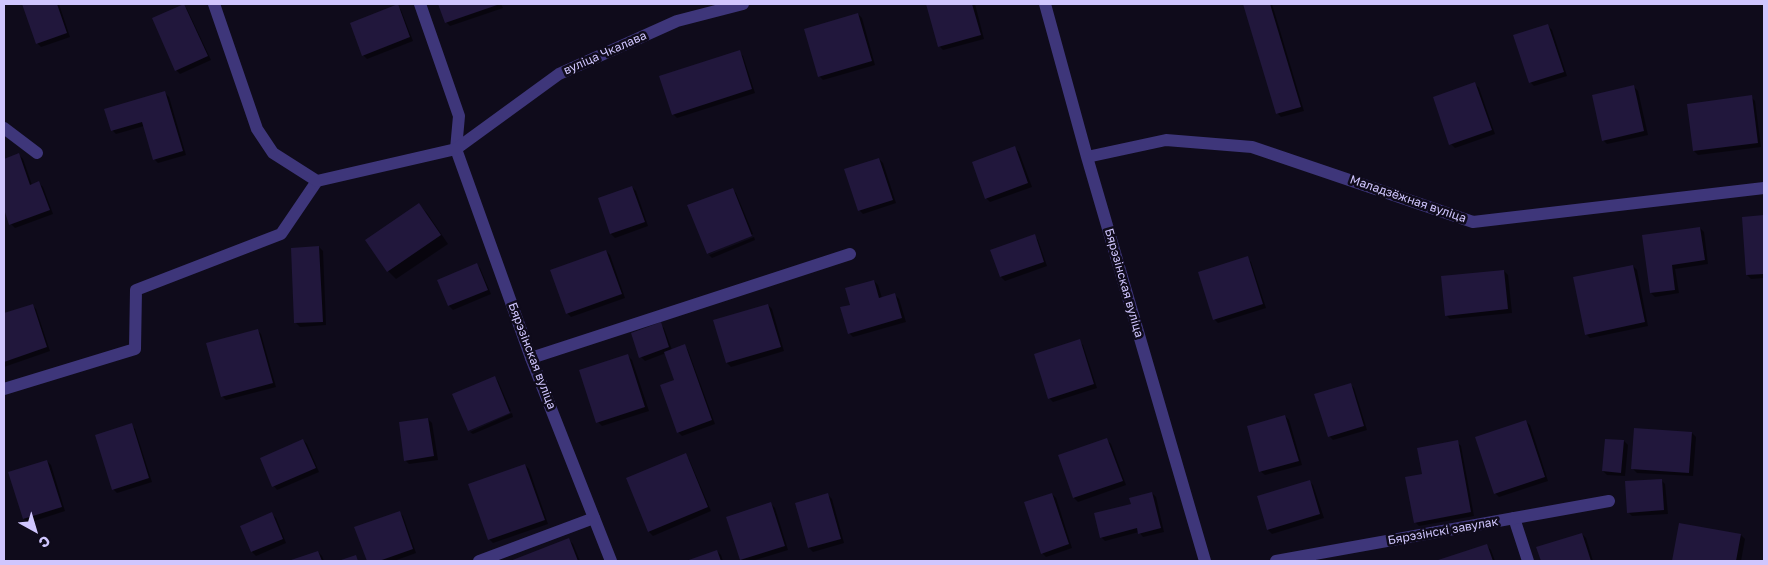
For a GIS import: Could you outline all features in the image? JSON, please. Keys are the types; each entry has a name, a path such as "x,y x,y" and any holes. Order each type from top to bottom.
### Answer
{"street":[{"path":"214,4 257,129 273,153 317,181"},
{"path":"4,389 135,349 136,290 281,234 317,181 456,149 459,116 420,4"},
{"name":"вуліца Чкалава","path":"456,149 559,74 677,21 743,4"},
{"name":"Бярэзінская вуліца","path":"1045,4 1087,157 1206,561"},
{"path":"4,128 37,153"},
{"name":"Маладзёжная вуліца","path":"1087,157 1166,140 1252,147 1473,222 1764,188"},
{"name":"Бярэзінская вуліца","path":"456,149 531,358 611,561"},
{"path":"531,358 850,254"},
{"name":"Бярэзінскі завулак","path":"1276,561 1609,501"},
{"path":"479,561 594,518"},
{"path":"1514,518 1528,561"}],"building":[{"path":"22,4 57,4 67,33 36,44"},
{"path":"184,4 208,56 175,71 152,18"},
{"path":"398,4 410,37 362,56 350,23"},
{"path":"438,4 500,4 445,23"},
{"path":"926,4 972,4 981,35 938,47"},
{"path":"1243,4 1270,4 1301,107 1276,114"},
{"path":"858,13 872,61 818,77 804,29"},
{"path":"1548,24 1564,72 1529,83 1513,35"},
{"path":"740,50 752,89 672,115 659,76"},
{"path":"1475,82 1492,130 1449,145 1433,97"},
{"path":"1634,85 1644,131 1602,141 1592,95"},
{"path":"165,91 183,151 153,160 142,122 111,131 104,109"},
{"path":"1752,95 1758,143 1693,151 1687,104"},
{"path":"1015,146 1028,183 985,199 972,162"},
{"path":"19,153 30,185 39,181 50,210 9,225 4,209 4,159"},
{"path":"879,158 893,200 858,211 844,169"},
{"path":"632,186 645,222 610,234 598,198"},
{"path":"733,188 752,236 707,254 687,205"},
{"path":"419,203 441,235 387,272 365,240"},
{"path":"1764,215 1764,274 1746,275 1742,217"},
{"path":"1700,227 1705,260 1672,265 1675,290 1650,293 1642,235"},
{"path":"1035,234 1044,262 1000,277 990,250"},
{"path":"319,246 323,322 294,323 291,248"},
{"path":"606,250 622,294 566,314 550,270"},
{"path":"1248,256 1263,304 1213,320 1198,272"},
{"path":"477,263 488,290 448,306 437,280"},
{"path":"1633,265 1645,322 1585,335 1573,277"},
{"path":"1504,270 1508,309 1445,316 1441,276"},
{"path":"874,280 879,298 895,293 902,318 848,334 840,307 850,305 845,288"},
{"path":"33,304 47,347 4,362 4,313"},
{"path":"768,304 781,347 726,363 713,320"},
{"path":"661,322 669,347 639,358 631,333"},
{"path":"258,329 273,383 221,397 206,343"},
{"path":"1080,339 1094,384 1048,399 1034,354"},
{"path":"685,344 712,420 677,433 660,385 674,380 664,352"},
{"path":"628,354 645,407 596,423 579,370"},
{"path":"495,376 510,413 468,431 452,394"},
{"path":"1351,383 1364,426 1328,437 1314,394"},
{"path":"1285,415 1299,461 1259,472 1247,426"},
{"path":"428,418 434,456 404,461 399,422"},
{"path":"1526,420 1545,477 1494,494 1475,437"},
{"path":"132,423 149,478 112,490 95,435"},
{"path":"1634,428 1692,432 1689,473 1631,469"},
{"path":"1107,438 1123,481 1073,498 1058,455"},
{"path":"303,439 316,468 272,487 260,458"},
{"path":"1605,439 1624,440 1621,473 1602,471"},
{"path":"1458,440 1471,512 1414,523 1405,477 1422,474 1417,448"},
{"path":"686,453 708,507 648,532 626,478"},
{"path":"47,460 62,507 23,519 8,472"},
{"path":"525,464 545,520 488,540 468,484"},
{"path":"1662,479 1664,510 1627,513 1625,481"},
{"path":"1310,480 1320,514 1267,530 1257,496"},
{"path":"1152,492 1161,528 1138,534 1137,528 1100,538 1094,513 1131,504 1129,498"},
{"path":"828,493 841,539 808,548 795,503"},
{"path":"1052,493 1069,544 1041,554 1024,502"},
{"path":"771,502 785,546 740,560 726,517"},
{"path":"400,511 413,549 379,561 367,561 354,527"},
{"path":"272,512 283,539 251,552 240,526"},
{"path":"1679,523 1741,534 1736,561 1672,561"},
{"path":"1582,533 1591,561 1541,561 1536,547"},
{"path":"569,538 578,561 510,561"},
{"path":"1487,544 1493,561 1435,561"},
{"path":"717,550 721,561 686,561"},
{"path":"318,551 322,561 288,561"},
{"path":"356,555 358,561 338,561"}]}
